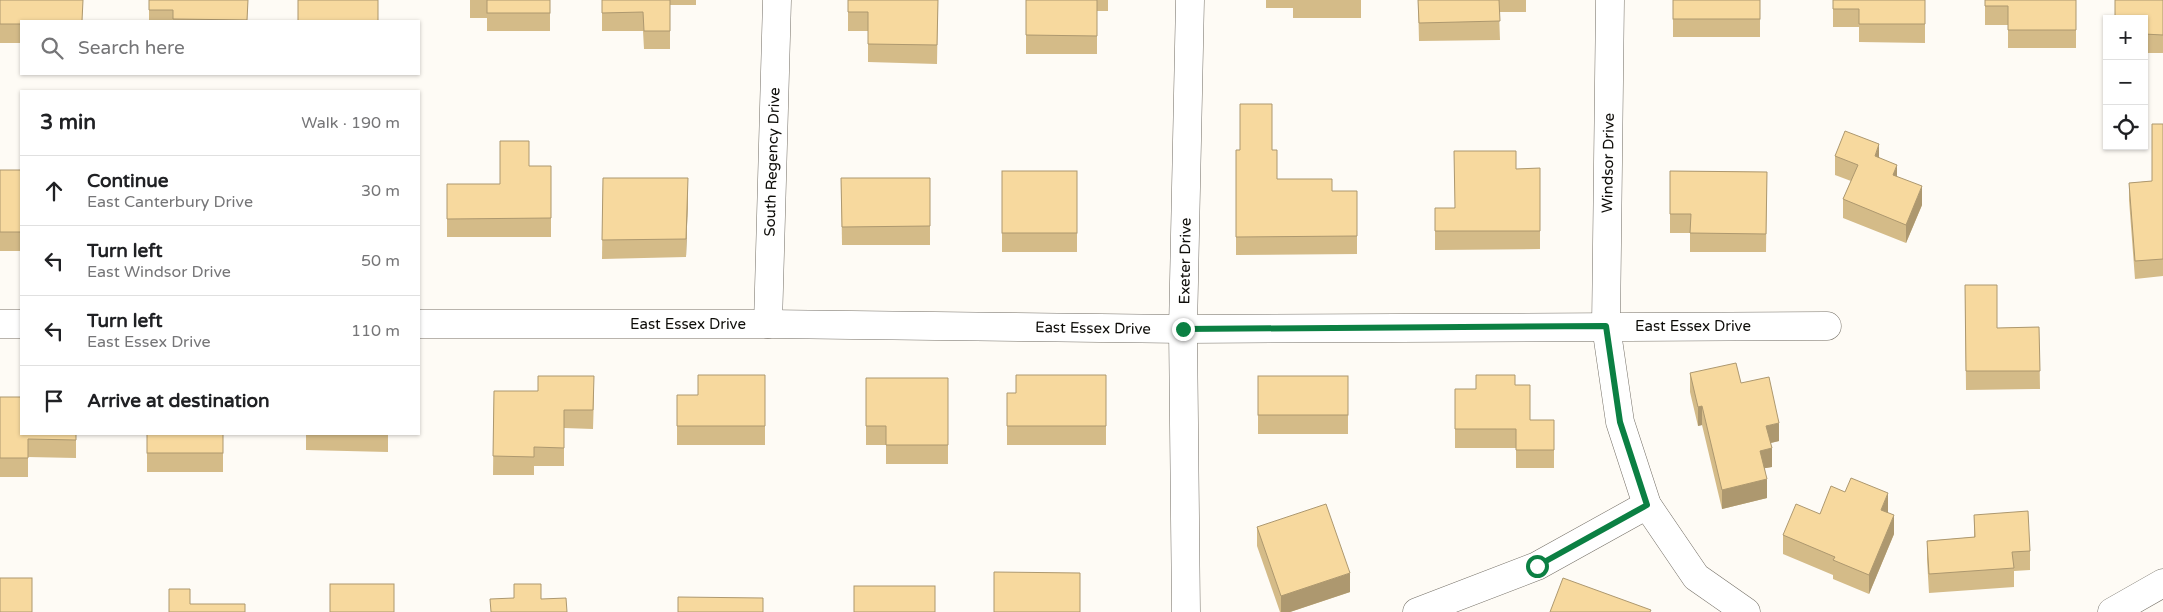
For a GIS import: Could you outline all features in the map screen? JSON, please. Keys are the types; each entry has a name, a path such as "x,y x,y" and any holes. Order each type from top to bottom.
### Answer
{"street":[{"name":"South Regency Drive","path":"768,324 777,0"},
{"name":"Exeter Drive","path":"1186,612 1183,329 1190,0"},
{"name":"Windsor Drive","path":"1610,0 1606,326 1620,422 1647,505 1696,577 1746,612"},
{"path":"0,324 20,324"},
{"name":"East Essex Drive","path":"420,324 768,324 1183,329 1827,326"},
{"path":"1417,612 1537,566 1647,505"},
{"path":"2112,612 2163,583"}],"building":[{"path":"0,0 83,0 82,20 20,20 20,24 0,24"},
{"path":"149,0 248,0 247,20 173,19 173,10 149,10"},
{"path":"298,0 378,0 378,20 298,20"},
{"path":"487,0 550,0 550,13 487,13"},
{"path":"602,0 670,0 670,31 644,31 643,12 602,13"},
{"path":"848,0 938,0 937,45 868,44 868,12 848,12"},
{"path":"1026,0 1097,0 1097,36 1026,35"},
{"path":"1418,0 1499,0 1500,21 1419,23"},
{"path":"1673,0 1760,0 1760,19 1673,19"},
{"path":"1833,0 1925,0 1925,24 1859,24 1859,9 1833,9"},
{"path":"1985,0 2076,0 2076,30 2008,30 2008,6 1985,6"},
{"path":"2115,0 2163,0 2163,35 2148,34 2148,15 2115,15"},
{"path":"1240,104 1272,104 1272,150 1277,150 1277,179 1332,179 1332,191 1357,191 1357,236 1236,237 1236,150 1240,150"},
{"path":"2152,124 2163,124 2163,259 2135,261 2129,183 2152,181"},
{"path":"1845,131 1879,144 1875,156 1897,165 1893,175 1922,186 1906,225 1843,199 1858,165 1835,156"},
{"path":"500,141 529,141 529,166 551,166 551,218 447,219 447,184 500,184"},
{"path":"1454,151 1516,151 1516,169 1540,168 1540,231 1435,231 1435,208 1455,208"},
{"path":"0,170 20,170 20,232 0,232"},
{"path":"1002,171 1077,171 1077,233 1002,233"},
{"path":"1670,171 1767,172 1766,234 1690,233 1691,214 1670,214"},
{"path":"603,178 688,178 686,239 602,240"},
{"path":"841,178 930,178 930,226 842,227"},
{"path":"1965,285 1997,285 1997,328 2039,327 2040,371 1966,371"},
{"path":"1736,363 1741,383 1769,377 1779,423 1766,426 1772,448 1760,451 1767,479 1722,490 1702,406 1698,407 1690,373"},
{"path":"698,375 765,375 765,426 677,426 677,395 698,395"},
{"path":"1016,375 1106,375 1106,426 1007,426 1007,393 1016,393"},
{"path":"1476,375 1515,375 1515,385 1530,385 1530,420 1554,420 1554,450 1516,450 1516,429 1455,429 1455,389 1476,389"},
{"path":"538,376 594,376 593,410 564,410 564,448 534,447 534,457 493,456 494,391 538,391"},
{"path":"1258,376 1348,376 1348,415 1258,415"},
{"path":"866,378 948,378 948,445 886,445 886,426 866,426"},
{"path":"0,397 20,397 20,435 76,435 76,440 28,439 28,458 0,458"},
{"path":"147,435 223,435 223,453 147,453"},
{"path":"1851,478 1888,493 1881,510 1894,515 1869,575 1833,560 1835,557 1783,535 1796,504 1820,514 1831,486 1845,492"},
{"path":"1326,504 1350,573 1281,596 1257,527"},
{"path":"2028,511 2030,551 2012,552 2014,568 1929,574 1927,541 1975,537 1974,515"},
{"path":"994,572 1080,573 1080,612 994,612"},
{"path":"0,578 32,578 32,612 0,612"},
{"path":"1563,578 1651,610 1650,612 1550,612"},
{"path":"330,584 394,584 394,612 330,612"},
{"path":"514,584 541,584 541,599 566,598 567,612 491,612 490,599 514,598"},
{"path":"854,586 935,586 935,612 854,612"},
{"path":"169,589 190,589 190,604 245,604 245,612 169,612"},
{"path":"678,597 763,598 763,612 678,612"}],"route":[{"path":"1183,329 1606,326 1620,422 1647,505 1537,566"}]}
